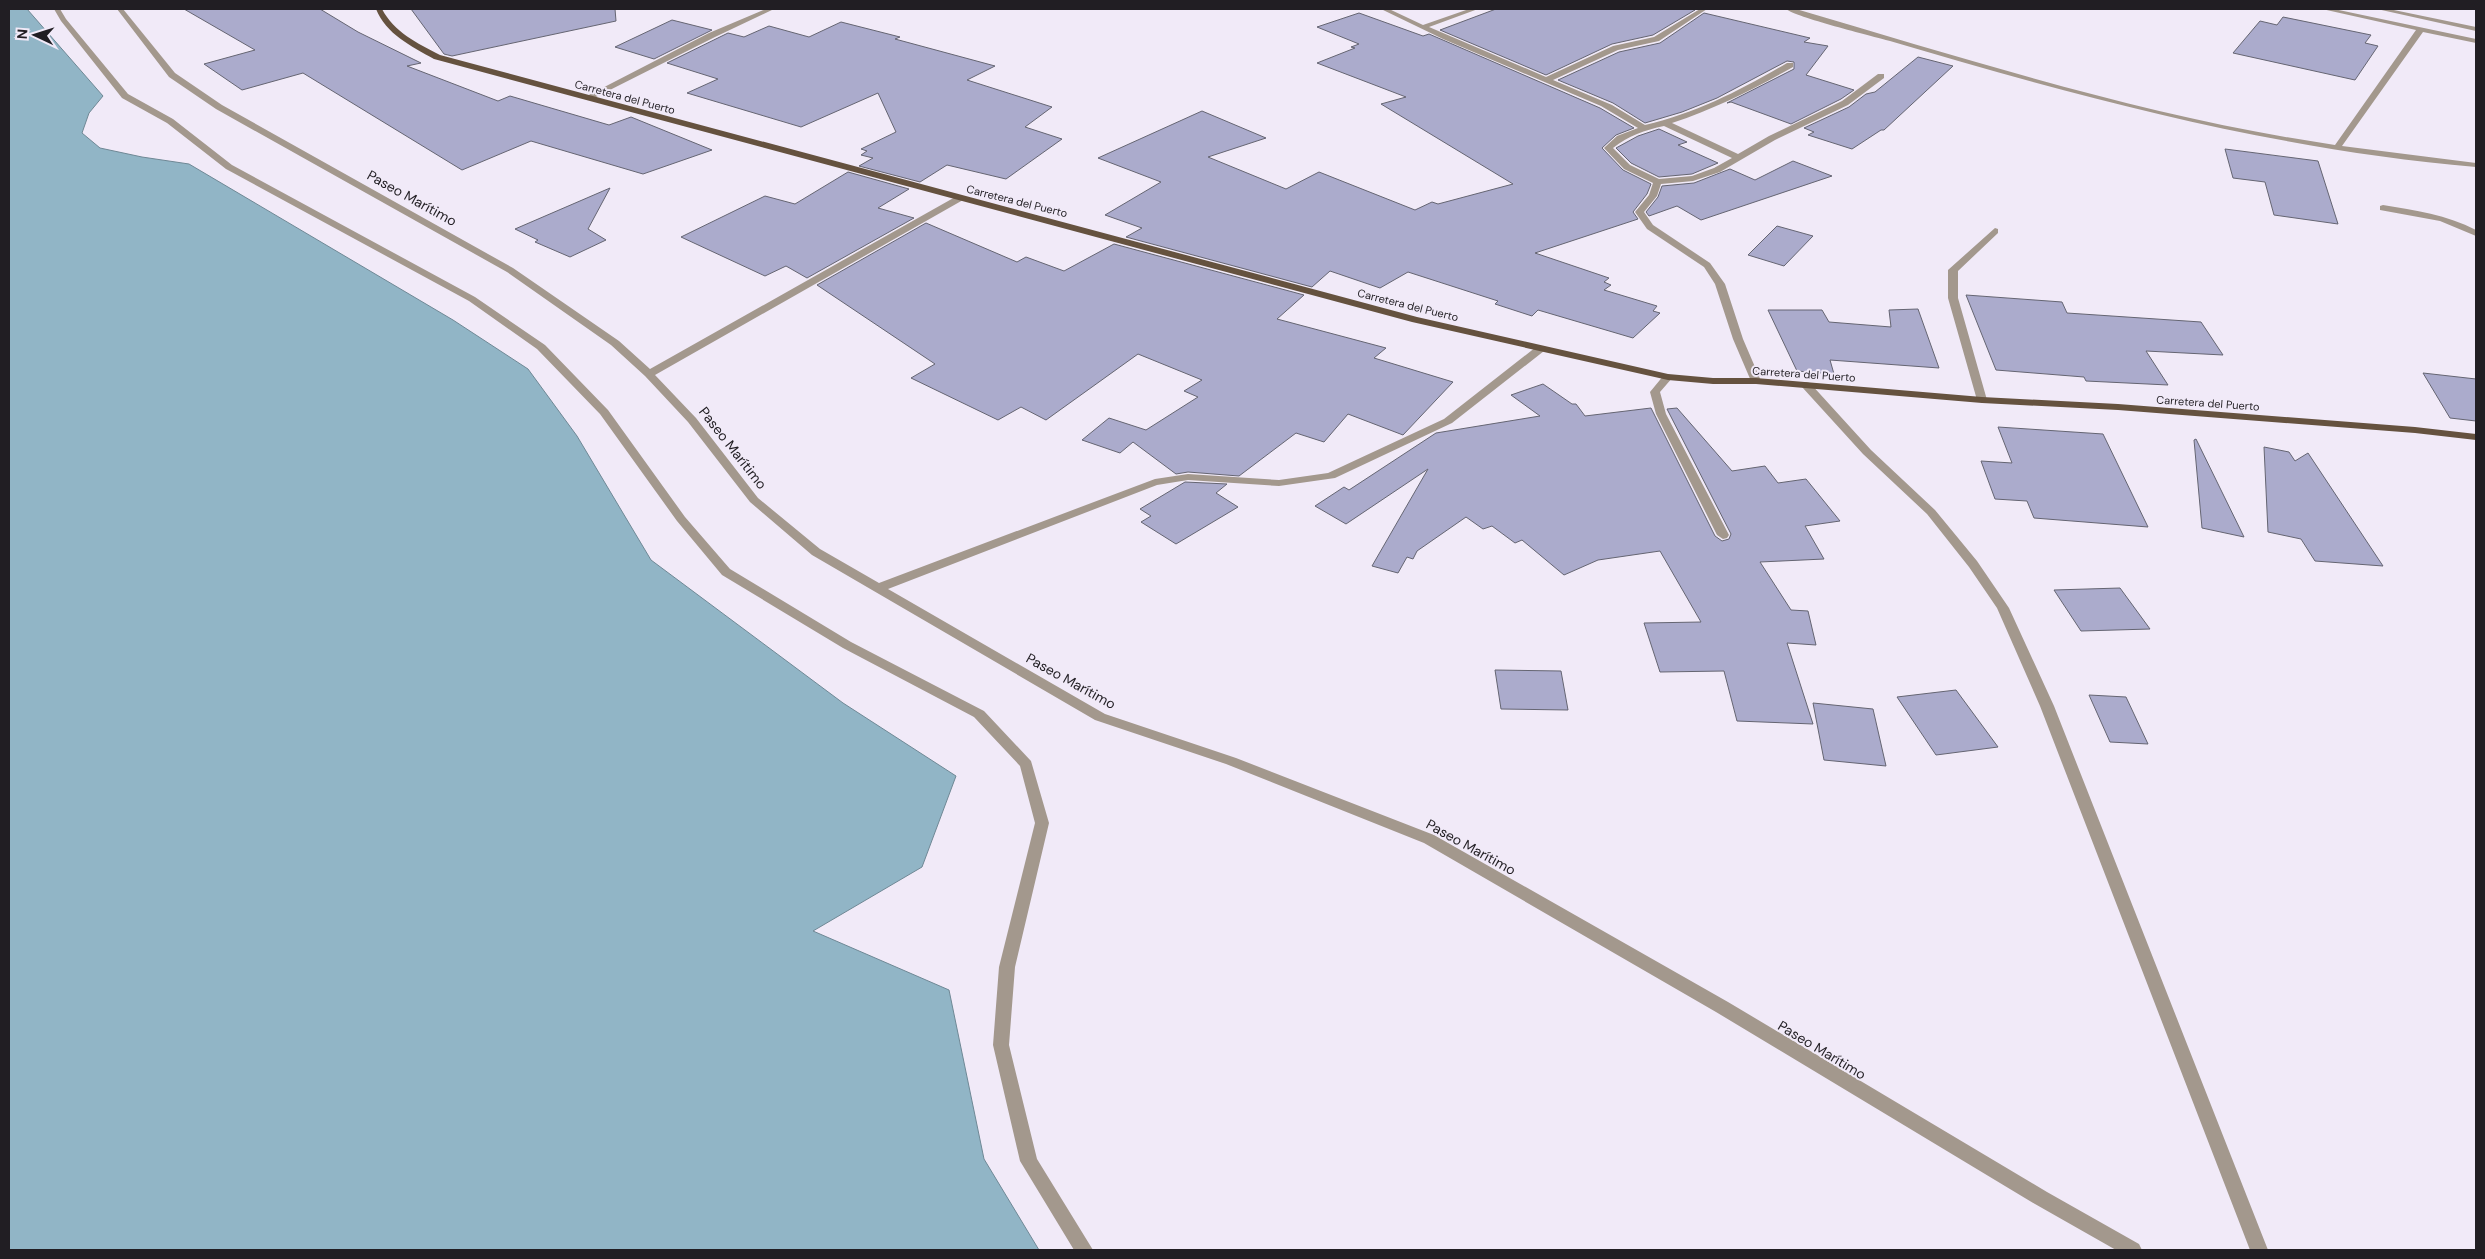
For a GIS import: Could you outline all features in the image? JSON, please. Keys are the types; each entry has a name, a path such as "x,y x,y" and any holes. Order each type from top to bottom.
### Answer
{"main road":[{"name":"Carretera del Puerto","path":"379,9 384,22 408,41 437,57 1194,259 1415,320 1668,377 1713,381 1756,381 1982,400 2118,407 2405,429 2476,437"}],"street":[{"path":"57,9 63,20 125,96 170,121 229,167 472,299 541,347 604,412 681,519 726,572 847,645 980,714 1026,764 1042,823 1007,967 1002,1045 1029,1161 1084,1250"},
{"name":"Paseo Marítimo","path":"120,9 172,75 228,112 510,270 615,343 649,374 692,420 754,500 816,552 1100,717 1231,761 1429,839 1722,1008 2041,1198 2133,1250"},
{"path":"587,98 712,35 771,9"},
{"path":"1384,9 1480,53 1548,79 1574,93 1606,105 1644,128"},
{"path":"1423,26 1475,9"},
{"path":"1548,79 1616,48 1656,39 1704,9"},
{"path":"1789,9 2091,96 2191,120 2337,148 2476,165"},
{"path":"2325,9 2476,41"},
{"path":"2380,9 2476,29"},
{"path":"2337,148 2421,29"},
{"path":"1790,65 1739,94 1707,109 1644,128 1620,138 1608,148 1627,167 1658,182 1693,178 1717,170 1738,157 1845,103 1881,76"},
{"path":"1665,123 1738,157"},
{"path":"1658,182 1653,196 1639,212 1650,227 1707,265 1712,272 1720,284 1738,339 1756,381"},
{"path":"649,374 960,198"},
{"path":"2383,208 2421,214 2464,226 2476,233"},
{"path":"1982,400 1953,298 1952,270 1995,231"},
{"path":"878,588 1154,482 1188,477 1279,483 1331,476 1448,421 1540,349"},
{"path":"1668,377 1655,392 1661,414 1723,535"},
{"path":"1806,385 1867,452 1931,512 1973,564 2003,608 2048,706 2259,1250"}],"water":[{"path":"9,9 27,9 103,96 89,113 82,133 100,148 189,164 453,320 528,369 577,436 651,560 843,703 956,776 922,867 813,931 949,990 984,1159 1039,1250 9,1250"}],"building":[{"path":"184,9 320,9 358,32 421,63 407,66 498,101 510,96 609,125 631,117 712,150 643,174 531,141 462,170 303,73 242,90 204,64 255,50"},
{"path":"411,9 615,9 616,21 452,56 444,54"},
{"path":"1496,9 1695,10 1653,35 1612,44 1546,75 1440,30"},
{"path":"1359,13 1423,36 1429,34 1600,108 1634,128 1616,135 1602,148 1623,170 1651,184 1647,194 1633,212 1638,219 1535,253 1609,278 1604,282 1611,285 1604,290 1657,306 1653,311 1660,313 1633,338 1538,310 1532,316 1495,304 1498,301 1408,272 1380,288 1330,271 1312,287 1126,237 1142,228 1105,215 1161,182 1098,158 1202,111 1266,138 1208,157 1286,189 1319,172 1415,210 1432,202 1438,204 1513,184 1381,104 1406,97 1317,63 1355,48 1351,47 1359,44 1317,27"},
{"path":"1704,13 1810,38 1804,42 1828,46 1806,75 1854,90 1841,99 1791,124 1731,102 1727,103 1794,69 1794,62 1787,61 1717,98 1682,112 1645,123 1613,103 1558,80 1619,52 1660,43"},
{"path":"2283,17 2371,35 2365,43 2378,46 2355,80 2233,53 2260,21 2277,25"},
{"path":"672,20 712,30 654,59 615,47"},
{"path":"841,22 900,37 895,39 995,66 967,80 1052,107 1025,127 1062,139 1006,179 947,165 920,182 859,166 873,158 861,155 867,151 861,149 896,132 878,93 801,127 687,93 718,79 667,63 728,33 744,37 769,26 809,37"},
{"path":"1918,57 1953,66 1884,130 1881,130 1852,149 1808,135 1814,132 1804,128 1849,107 1866,94 1875,92"},
{"path":"1659,129 1687,142 1678,145 1718,163 1692,174 1659,177 1631,163 1616,148 1638,136"},
{"path":"2225,149 2318,161 2338,224 2274,215 2265,182 2233,178"},
{"path":"1793,161 1832,176 1701,220 1677,206 1649,216 1646,212 1658,197 1662,186 1694,183 1730,169 1755,180"},
{"path":"848,172 909,189 878,208 914,218 807,278 786,266 765,276 681,237 765,196 795,204"},
{"path":"610,188 588,229 606,240 570,257 535,242 538,240 515,229"},
{"path":"926,223 1017,262 1026,257 1064,271 1114,244 1304,295 1277,319 1386,348 1374,358 1453,382 1403,435 1348,414 1324,442 1296,433 1239,476 1188,472 1176,474 1133,442 1120,453 1082,440 1109,418 1146,430 1198,397 1184,391 1202,380 1138,354 1046,420 1021,407 998,420 911,378 935,364 817,285"},
{"path":"1777,226 1813,236 1784,266 1748,255"},
{"path":"1966,295 2062,302 2067,313 2201,322 2223,355 2146,351 2168,385 2086,381 2084,377 1996,370"},
{"path":"1918,309 1939,368 1830,360 1834,374 1797,371 1768,310 1822,310 1829,322 1891,327 1889,310"},
{"path":"2423,373 2476,379 2476,421 2450,418"},
{"path":"1543,384 1572,404 1576,404 1585,416 1651,408 1715,536 1722,541 1729,539 1731,534 1667,409 1677,408 1732,471 1765,466 1778,483 1806,479 1840,521 1805,526 1824,559 1760,562 1791,610 1808,611 1816,645 1787,643 1813,724 1737,721 1724,671 1660,672 1644,623 1701,622 1660,551 1598,560 1564,575 1522,540 1515,543 1492,526 1483,529 1466,517 1417,551 1413,559 1407,557 1398,573 1372,566 1428,469 1346,524 1315,506 1344,487 1349,490 1436,433 1540,416 1511,395"},
{"path":"1998,427 2103,434 2148,527 2034,518 2027,501 1995,499 1981,461 2012,463"},
{"path":"2196,439 2244,537 2202,528 2194,440"},
{"path":"2264,447 2289,452 2295,461 2308,453 2383,566 2315,561 2301,539 2268,532"},
{"path":"1185,482 1227,484 1216,493 1238,507 1176,544 1141,522 1151,516 1140,509"},
{"path":"2120,588 2150,629 2081,631 2054,590"},
{"path":"1495,670 1561,671 1568,710 1501,709"},
{"path":"1956,690 1998,747 1936,755 1897,697"},
{"path":"2089,695 2126,697 2148,744 2110,742"},
{"path":"1813,703 1873,709 1886,766 1824,760"}]}
